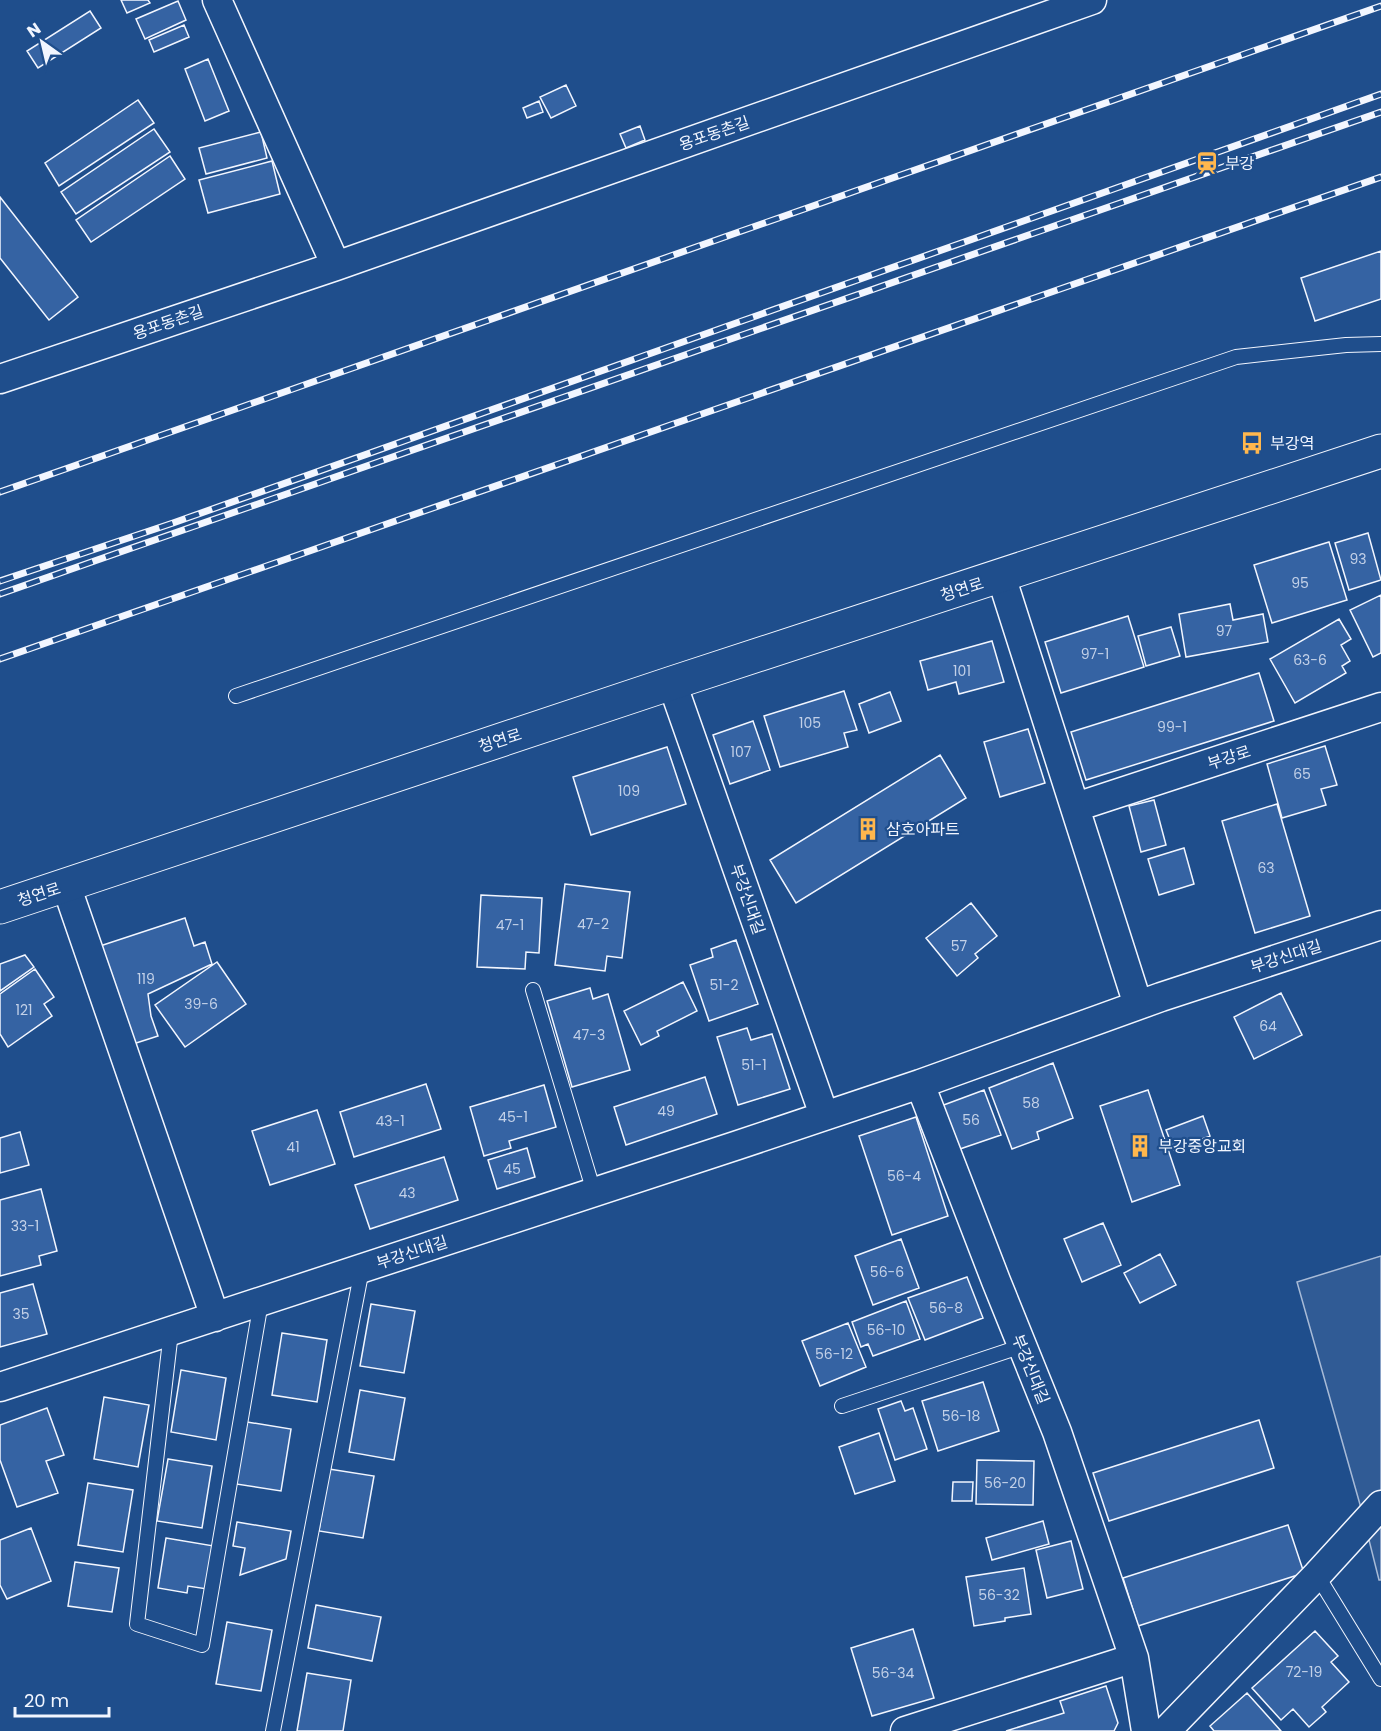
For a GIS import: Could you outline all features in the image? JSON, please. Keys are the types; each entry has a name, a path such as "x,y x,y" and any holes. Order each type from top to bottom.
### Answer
{"main road":[{"name":"청연로","path":"0,907 672,683 1381,451"}],"street":[{"path":"217,0 336,266"},
{"name":"용포동촌길","path":"0,379 336,266 1092,0"},
{"name":"청연로","path":"1001,576 1138,1005"},
{"name":"부강신대길","path":"672,683 824,1114"},
{"name":"부강로","path":"1076,807 1381,707"},
{"path":"66,885 215,1317"},
{"name":"부강신대길","path":"0,1387 920,1083 1138,1005 1381,925"},
{"name":"부강신대길","path":"920,1083 1057,1432 1134,1658 1146,1731"},
{"path":"1166,1731 1317,1575 1381,1505"},
{"path":"905,1731 1134,1658"}],"lane":[{"path":"236,696 1236,357 1346,345 1381,344"},
{"path":"533,990 594,1192"},
{"path":"273,1731 362,1269"},
{"path":"171,1332 137,1624 202,1644 261,1302"},
{"path":"842,1406 1022,1346"},
{"path":"1317,1575 1381,1679"}],"shaded area":[{"path":"1381,1256 1381,1580 1379,1580 1297,1282"}],"building":[{"path":"121,0 148,0 150,3 127,13"},
{"path":"178,1 186,20 145,39 136,19"},
{"path":"90,11 101,28 38,68 27,51"},
{"path":"184,25 189,37 154,52 149,40"},
{"path":"208,59 229,111 205,121 185,69"},
{"path":"566,85 576,106 551,118 540,97"},
{"path":"138,100 154,123 59,186 45,163"},
{"path":"539,101 543,112 527,118 523,108"},
{"path":"640,126 645,140 626,148 620,134"},
{"path":"154,129 170,152 76,214 61,192"},
{"path":"261,132 267,158 206,174 199,148"},
{"path":"170,156 185,179 91,242 76,220"},
{"path":"272,161 280,194 208,213 199,180"},
{"path":"0,197 78,297 49,320 0,258"},
{"path":"1381,251 1381,299 1315,321 1301,278"},
{"path":"1368,533 1381,580 1349,590 1335,543"},
{"path":"1329,542 1347,600 1272,623 1254,565"},
{"path":"1381,595 1381,653 1373,657 1350,610"},
{"path":"1230,604 1233,620 1263,614 1268,642 1186,657 1179,614"},
{"path":"1128,616 1144,667 1061,693 1045,642"},
{"path":"1339,619 1351,639 1341,645 1350,661 1342,666 1346,673 1295,703 1270,659"},
{"path":"1171,627 1180,656 1146,666 1138,636"},
{"path":"992,641 1004,682 959,694 956,682 928,690 920,661"},
{"path":"1259,673 1274,721 1086,780 1071,732"},
{"path":"844,691 857,730 844,733 848,747 780,767 764,716"},
{"path":"890,692 901,721 869,733 859,704"},
{"path":"753,721 770,770 730,784 713,735"},
{"path":"1028,729 1045,783 1000,797 984,742"},
{"path":"1325,746 1337,785 1321,789 1326,805 1282,818 1267,764"},
{"path":"667,747 686,804 591,835 573,777"},
{"name":"삼호아파트","path":"940,755 966,798 796,903 770,860"},
{"path":"1154,800 1166,845 1141,852 1129,806"},
{"path":"1277,804 1310,916 1255,933 1222,821"},
{"path":"1184,848 1194,884 1159,895 1148,859"},
{"path":"565,884 630,892 622,958 607,956 605,971 555,965"},
{"path":"481,895 542,898 539,953 526,952 525,969 477,967"},
{"path":"971,903 997,936 975,954 978,958 957,976 926,938"},
{"path":"185,918 194,946 205,942 212,964 148,994 151,1016 158,1036 133,1044 100,946"},
{"path":"736,940 758,1004 709,1021 690,965 713,957 711,949"},
{"path":"25,955 34,967 0,991 0,964"},
{"path":"217,962 246,1004 185,1047 155,1005"},
{"path":"35,969 54,997 44,1004 52,1016 8,1047 0,1034 0,994"},
{"path":"683,982 697,1011 657,1031 659,1036 641,1045 624,1011"},
{"path":"590,988 593,999 608,994 630,1070 572,1087 547,1001"},
{"path":"1281,993 1302,1035 1254,1059 1234,1017"},
{"path":"747,1028 751,1040 772,1034 790,1089 738,1105 717,1037"},
{"path":"1053,1063 1073,1118 1037,1132 1039,1139 1012,1149 989,1088"},
{"path":"705,1077 717,1114 626,1145 614,1107"},
{"path":"426,1084 441,1129 354,1157 340,1112"},
{"path":"544,1085 556,1127 509,1141 511,1148 484,1156 470,1107"},
{"path":"984,1090 1001,1135 957,1150 941,1106"},
{"name":"부강중앙교회","path":"1148,1090 1180,1185 1132,1202 1100,1106"},
{"path":"317,1110 335,1164 270,1185 252,1131"},
{"path":"1203,1116 1210,1136 1174,1150 1166,1130"},
{"path":"916,1117 948,1216 892,1235 859,1136"},
{"path":"20,1132 29,1165 0,1173 0,1138"},
{"path":"527,1148 535,1177 497,1189 488,1160"},
{"path":"444,1157 458,1200 370,1229 355,1185"},
{"path":"41,1189 57,1251 39,1256 41,1265 0,1276 0,1200"},
{"path":"1103,1223 1121,1265 1082,1282 1064,1239"},
{"path":"901,1239 919,1288 873,1305 855,1256"},
{"path":"1160,1254 1176,1285 1140,1303 1124,1273"},
{"path":"967,1277 983,1318 925,1340 908,1298"},
{"path":"33,1284 47,1334 0,1347 0,1293"},
{"path":"906,1301 920,1339 873,1356 868,1344 861,1347 852,1322"},
{"path":"371,1304 415,1311 404,1373 360,1366"},
{"path":"848,1323 866,1367 820,1386 802,1341"},
{"path":"282,1333 327,1340 317,1402 272,1395"},
{"path":"181,1370 226,1378 216,1440 171,1432"},
{"path":"983,1382 999,1431 938,1451 922,1401"},
{"path":"360,1390 405,1398 394,1460 349,1452"},
{"path":"104,1397 149,1405 138,1467 94,1459"},
{"path":"901,1401 905,1411 913,1408 927,1449 895,1460 878,1409"},
{"path":"47,1408 64,1455 46,1461 58,1493 17,1507 0,1460 0,1425"},
{"path":"1259,1420 1274,1468 1109,1521 1093,1473"},
{"path":"247,1422 291,1429 281,1491 236,1484"},
{"path":"879,1433 895,1481 855,1494 839,1447"},
{"path":"168,1459 212,1466 202,1528 157,1521"},
{"path":"977,1460 1034,1461 1033,1505 976,1504"},
{"path":"329,1469 374,1476 363,1538 319,1531"},
{"path":"953,1482 973,1482 972,1501 952,1501"},
{"path":"88,1483 133,1490 123,1552 78,1545"},
{"path":"1043,1521 1049,1544 992,1560 986,1538"},
{"path":"237,1522 291,1531 286,1559 240,1575 245,1548 233,1546"},
{"path":"1288,1525 1304,1573 1138,1626 1123,1578"},
{"path":"31,1528 51,1581 7,1599 0,1585 0,1540"},
{"path":"166,1538 214,1546 207,1589 188,1586 187,1593 158,1588"},
{"path":"1071,1541 1083,1589 1047,1598 1036,1550"},
{"path":"75,1562 119,1568 112,1612 68,1606"},
{"path":"1024,1568 1031,1614 974,1626 966,1577"},
{"path":"316,1605 381,1617 372,1661 308,1648"},
{"path":"227,1622 272,1630 261,1691 216,1684"},
{"path":"913,1629 934,1698 872,1716 851,1648"},
{"path":"1315,1631 1338,1656 1331,1662 1349,1682 1322,1707 1326,1712 1309,1727 1293,1709 1281,1720 1252,1688"},
{"path":"307,1673 351,1680 343,1731 297,1731"},
{"path":"1106,1686 1118,1723 1114,1731 1006,1731 1064,1713 1060,1701"},
{"path":"1247,1693 1281,1731 1214,1731 1210,1726"}],"railway":[{"path":"0,492 1381,6"},
{"path":"0,581 173,523 1381,94"},
{"path":"0,594 1381,112"},
{"path":"0,659 1381,177"}],"place":[{"name":"부강","path":"1207,163"},
{"name":"부강역","path":"1252,443"},
{"name":"삼호아파트","path":"868,829"},
{"name":"부강중앙교회","path":"1140,1146"}]}
